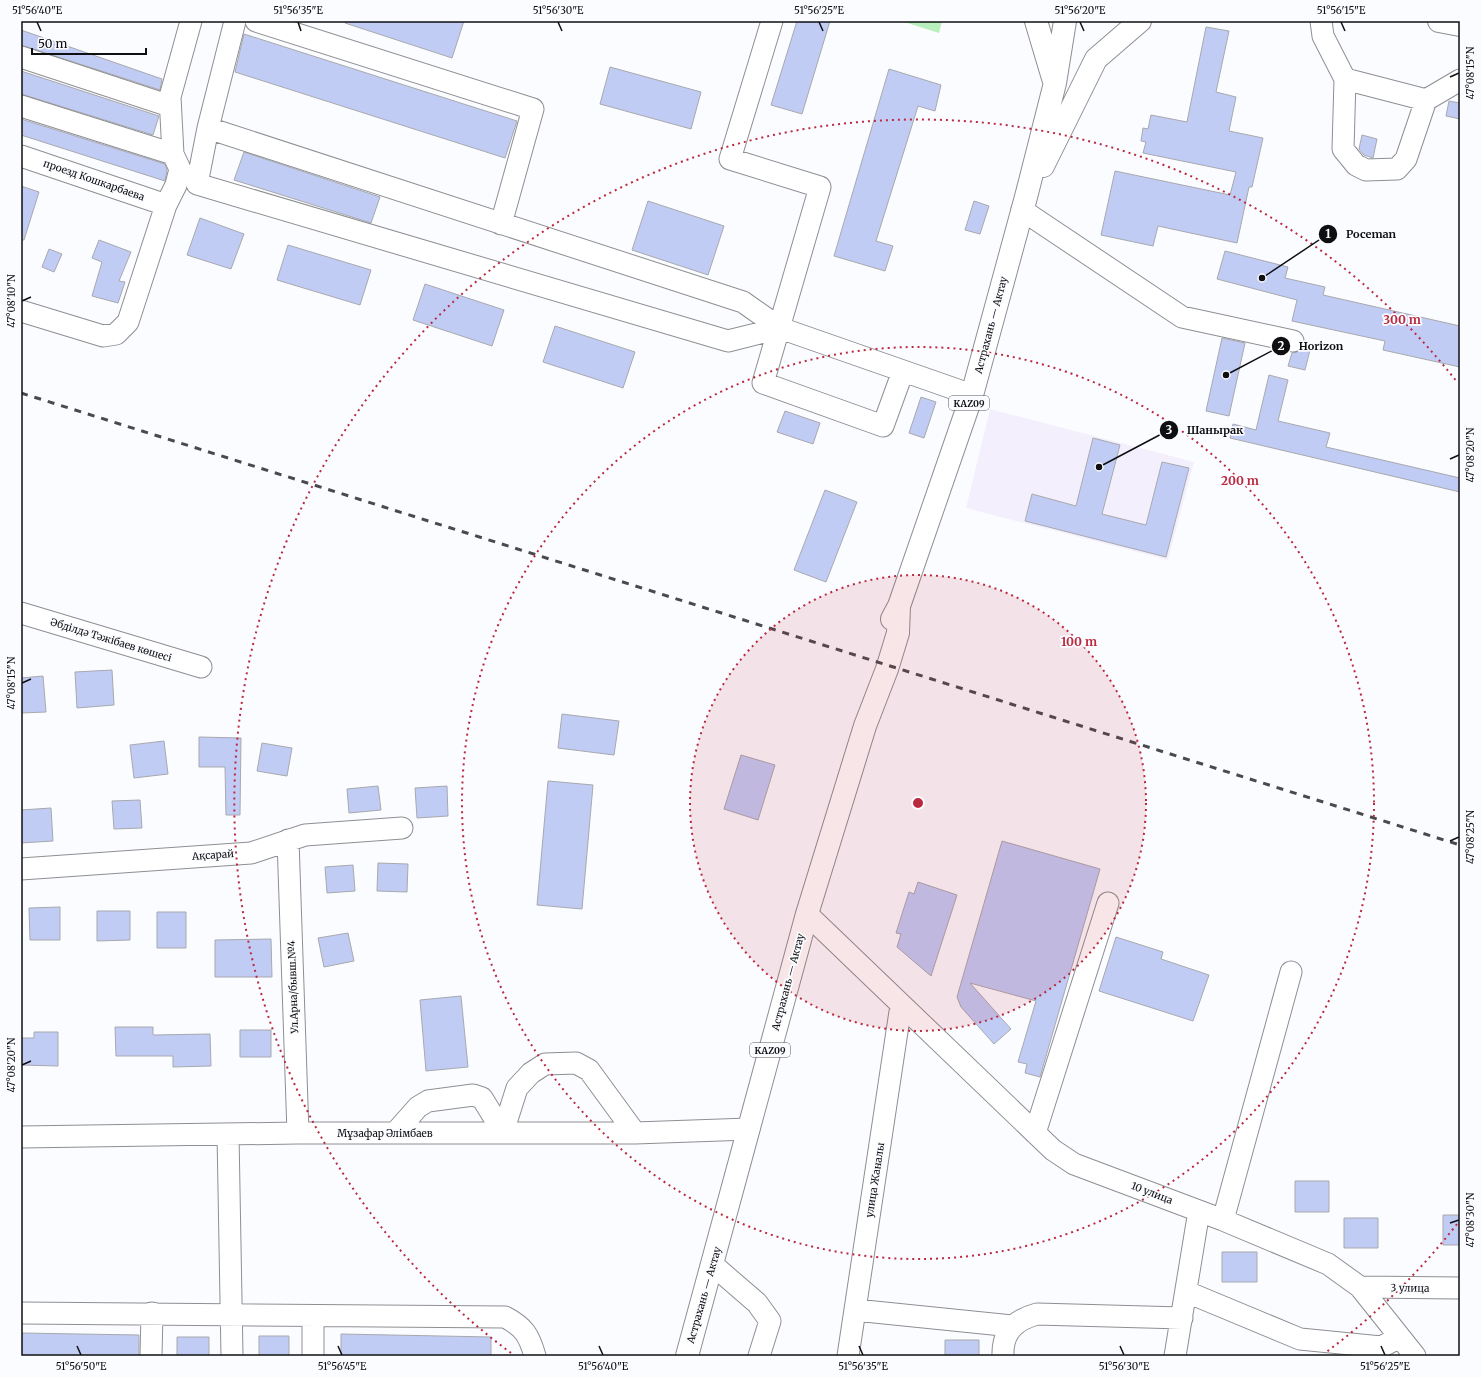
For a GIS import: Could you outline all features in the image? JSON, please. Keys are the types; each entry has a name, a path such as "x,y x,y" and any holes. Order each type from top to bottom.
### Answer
{"highway":[{"path":"1036,21 1055,83"},
{"path":"1024,203 1050,154 1096,59 1140,21"},
{"path":"1439,21 1460,25"},
{"name":"Астрахань — Актау","path":"686,1356 713,1265 807,914 864,726 867,694 875,663 886,630 899,606 972,395 1055,83 1062,27"}],"street":[{"path":"21,311 103,336 116,334 128,322 166,205 176,185 180,169 173,154 170,96 191,21"},
{"path":"235,21 208,128 197,184 728,341 780,328"},
{"path":"256,21 533,109 501,224"},
{"path":"772,21 730,159 820,187 763,383 883,426 903,371"},
{"path":"1322,21 1323,36 1345,79 1343,149 1356,165 1366,170 1397,169 1406,159 1426,100 1460,80"},
{"path":"21,57 170,106"},
{"path":"1345,79 1426,100"},
{"path":"21,106 173,154"},
{"path":"208,128 743,302 780,328 972,395"},
{"name":"проезд Кошкарбаева","path":"21,156 166,205"},
{"path":"1024,203 1182,317 1294,341"},
{"name":"Әбділдә Тәжібаев көшесі","path":"21,613 201,667"},
{"name":"Ақсарай","path":"21,870 251,852 305,835 402,828"},
{"name":"Ул.Арна/бывш.№4","path":"288,840 298,1133"},
{"path":"1035,1133 1108,903"},
{"name":"10 улица","path":"807,914 1053,1150 1074,1164 1223,1220 1328,1264 1360,1287 1415,1356"},
{"path":"1223,1220 1291,972"},
{"name":"улица Жаналы","path":"848,1356 902,1005"},
{"path":"503,1132 517,1088 531,1074 546,1064 576,1063 589,1070 635,1133"},
{"path":"395,1133 418,1107 428,1101 473,1095 482,1098 503,1132"},
{"name":"Мұзафар Әлімбаев","path":"21,1137 298,1133 635,1133 749,1130"},
{"path":"228,1134 232,1356"},
{"path":"1175,1356 1187,1292 1199,1211"},
{"path":"713,1265 757,1303 770,1321 759,1356"},
{"name":"3 улица","path":"1360,1287 1460,1288"},
{"path":"1187,1292 1300,1339 1381,1347 1400,1337"},
{"path":"855,1310 1012,1326"},
{"path":"21,1313 505,1317 519,1325 530,1340 534,1356"},
{"path":"151,1356 152,1313"},
{"path":"1003,1356 1005,1337 1012,1326 1023,1318 1037,1314 1182,1318"},
{"path":"313,1316 314,1356"}],"shaded area":[{"path":"990,409 1194,462 1168,560 966,508"}],"green space":[{"path":"901,21 942,21 939,33"}],"building":[{"path":"345,21 464,21 452,58 345,23"},
{"path":"797,21 830,21 802,114 771,105"},
{"path":"1206,27 1229,31 1216,92 1236,97 1229,131 1263,138 1252,187 1249,187 1237,243 1158,226 1153,246 1101,235 1115,171 1230,195 1236,172 1143,153 1146,142 1141,141 1143,128 1148,129 1151,115 1187,122"},
{"path":"21,30 162,79 160,90 21,45"},
{"path":"244,34 517,121 505,158 235,72"},
{"path":"610,67 701,92 691,129 600,104"},
{"path":"889,69 941,85 935,111 918,106 876,241 893,246 885,271 834,256"},
{"path":"21,71 159,116 153,135 21,94"},
{"path":"1449,101 1460,103 1460,119 1446,116"},
{"path":"21,119 165,164 167,170 165,181 21,135"},
{"path":"1362,135 1377,139 1373,158 1364,155 1359,149"},
{"path":"244,152 380,197 371,223 234,180"},
{"path":"21,186 39,192 24,240 21,240"},
{"path":"648,201 724,226 708,275 632,250"},
{"path":"974,201 989,206 980,234 965,230"},
{"path":"200,218 244,234 231,269 187,255"},
{"path":"99,240 131,252 119,281 125,282 118,303 92,296 102,262 92,258"},
{"path":"288,245 371,270 360,305 277,280"},
{"path":"49,249 62,254 54,272 42,267"},
{"path":"1225,251 1288,267 1285,278 1325,287 1323,295 1460,326 1460,367 1383,350 1385,341 1292,321 1297,300 1217,279"},
{"path":"425,284 504,310 492,346 413,320"},
{"path":"555,326 635,352 623,388 543,362"},
{"path":"1222,338 1245,343 1229,416 1206,411"},
{"path":"1302,348 1310,350 1305,370 1288,366 1292,353 1297,352"},
{"path":"1269,375 1288,380 1278,421 1330,433 1326,447 1460,478 1460,492 1230,438 1233,424 1256,430"},
{"path":"921,397 936,402 924,438 909,433"},
{"path":"785,411 820,423 813,444 777,432"},
{"path":"1093,438 1120,445 1102,514 1146,525 1162,462 1189,468 1166,557 1025,521 1032,494 1076,506"},
{"path":"825,490 857,502 826,582 794,570"},
{"path":"112,670 114,705 77,708 75,672"},
{"path":"43,676 46,712 21,713 21,678"},
{"path":"562,714 619,721 614,755 558,748"},
{"path":"199,737 241,738 240,815 226,815 225,767 199,767"},
{"path":"164,741 168,774 134,778 130,745"},
{"path":"262,743 292,748 287,776 257,771"},
{"path":"741,755 775,765 758,820 724,809"},
{"path":"548,781 593,785 582,909 537,905"},
{"path":"378,786 381,810 349,813 347,789"},
{"path":"447,786 448,816 417,818 415,788"},
{"path":"140,800 142,828 114,829 112,801"},
{"path":"51,808 53,841 21,843 21,810"},
{"path":"1002,841 1100,869 1040,1077 1025,1073 1027,1064 1018,1062 1036,1001 970,983 1011,1029 994,1044 961,1007 957,997"},
{"path":"378,863 408,864 407,892 377,891"},
{"path":"353,865 355,891 327,893 325,867"},
{"path":"918,882 957,895 931,976 897,947 901,934 896,933 909,892 914,894"},
{"path":"60,907 60,940 30,940 29,908"},
{"path":"97,911 130,911 130,940 97,941"},
{"path":"157,912 186,912 186,948 157,948"},
{"path":"348,933 354,961 324,967 318,938"},
{"path":"1116,937 1163,952 1161,959 1209,975 1193,1021 1099,991"},
{"path":"271,939 272,977 215,977 215,940"},
{"path":"461,996 468,1067 426,1071 420,1000"},
{"path":"115,1027 153,1027 153,1035 210,1034 211,1066 173,1067 173,1056 116,1056"},
{"path":"240,1030 271,1030 271,1057 240,1057"},
{"path":"34,1032 58,1032 58,1066 21,1065 21,1038 34,1038"},
{"path":"1295,1181 1329,1181 1329,1212 1295,1212"},
{"path":"1443,1215 1460,1215 1460,1245 1443,1245"},
{"path":"1344,1218 1378,1218 1378,1248 1344,1248"},
{"path":"1222,1252 1257,1252 1257,1282 1222,1282"},
{"path":"21,1333 139,1335 139,1356 21,1356"},
{"path":"341,1334 491,1337 491,1356 341,1356"},
{"path":"259,1336 289,1336 289,1356 259,1356"},
{"path":"177,1337 209,1337 209,1356 177,1356"},
{"path":"945,1340 979,1340 979,1356 945,1356"}],"railway":[{"path":"21,393 1460,845"}],"place":[{"name":"Poceman","path":"1262,278"},
{"name":"Horizon","path":"1226,375"},
{"name":"Шанырак","path":"1099,467"}]}
